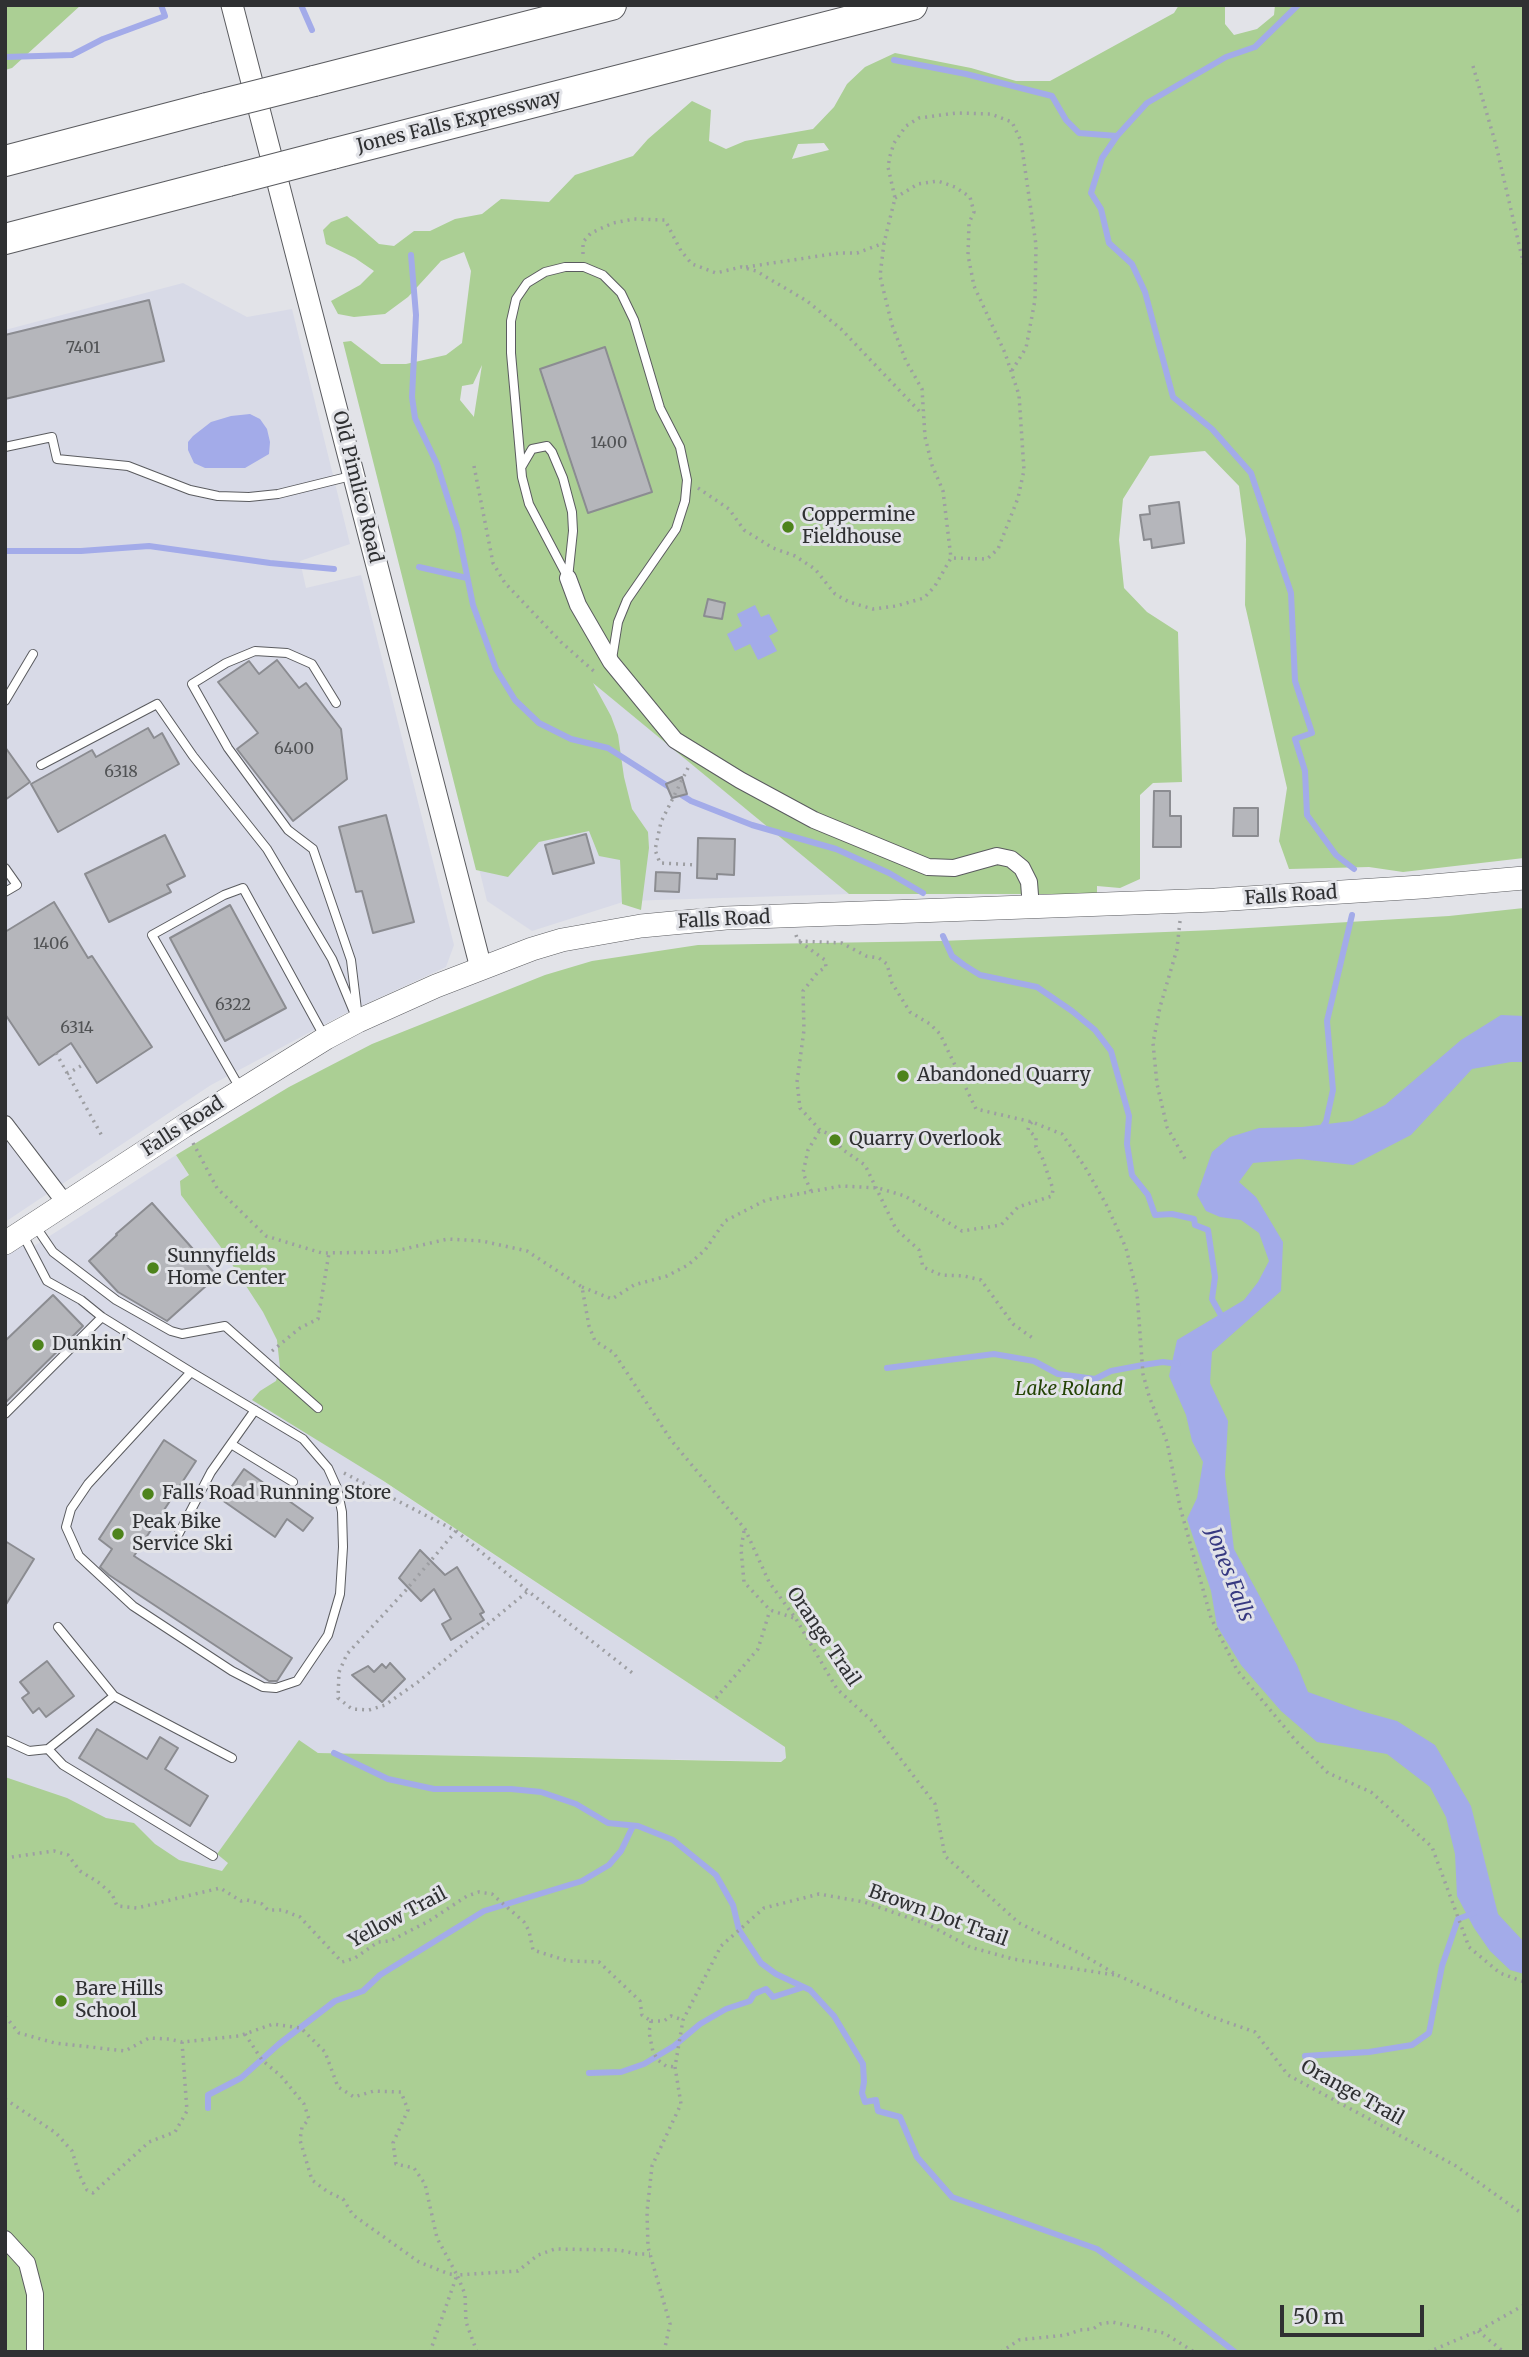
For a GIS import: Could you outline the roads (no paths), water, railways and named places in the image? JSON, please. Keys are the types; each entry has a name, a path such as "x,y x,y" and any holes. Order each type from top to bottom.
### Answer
{"highway":[{"path":"5,161 611,5"},
{"name":"Jones Falls Expressway","path":"5,239 912,5"}],"main road":[{"name":"Falls Road","path":"20,1234 241,1090 358,1021 532,949 606,931 706,920 1182,902 1524,878"}],"street":[{"name":"Old Pimlico Road","path":"232,5 481,968"},
{"path":"568,578 578,605 611,662 675,740 814,820 928,867 954,868 997,856 1011,859 1022,868 1028,882 1031,908"},
{"path":"5,1124 66,1204"},
{"path":"5,2239 27,2263 35,2294 35,2352"}],"lane":[{"path":"568,578 529,504 521,468 511,354 511,321 516,299 527,283 545,272 565,267 584,267 603,275 621,293 630,311 660,408 680,447 687,480 685,501 676,529 627,600 618,622 611,662"},
{"path":"5,447 52,437 57,459 128,466 190,490 218,496 278,494 354,475"},
{"path":"521,468 532,449 547,446 552,452 563,478 572,512 573,531 568,578"},
{"path":"336,704 312,664 287,653 255,651 226,663 192,684 228,748 288,830 313,849 351,960 358,1021"},
{"path":"5,701 33,654"},
{"path":"41,765 157,704 193,756 267,849 332,959 358,1021"},
{"path":"5,868 17,885 5,892"},
{"path":"241,1090 152,935 224,895 243,888 326,1038"},
{"path":"20,1234 47,1281 303,1439 328,1468 337,1488 342,1512 340,1594 328,1635 297,1681 276,1688 263,1687 232,1671 133,1606 79,1556 66,1527 71,1509 88,1484 191,1372"},
{"path":"20,1234 53,1252 116,1300 171,1331 183,1334 225,1326 318,1408"},
{"path":"5,1414 102,1317"},
{"path":"177,1537 211,1472 255,1410"},
{"path":"230,1444 293,1482"},
{"path":"58,1628 114,1696 232,1758"},
{"path":"5,1740 29,1751 48,1749 114,1696"},
{"path":"48,1749 63,1765 213,1856"}],"water":[{"path":"250,414 260,419 267,429 269,454 245,468 205,468 194,463 188,450 188,442 193,436 211,422"},
{"path":"755,605 761,617 769,614 778,631 769,636 777,651 758,660 750,644 735,651 727,634 742,626 737,614"},
{"name":"Jones Falls","path":"1501,1015 1524,1016 1524,1062 1472,1069 1411,1135 1353,1165 1299,1159 1253,1163 1239,1182 1256,1197 1283,1242 1281,1291 1212,1352 1210,1383 1228,1421 1225,1475 1234,1549 1297,1665 1308,1692 1397,1721 1435,1745 1471,1806 1498,1914 1524,1942 1524,1974 1510,1970 1490,1951 1457,1896 1455,1854 1446,1817 1430,1787 1387,1754 1317,1742 1281,1711 1241,1665 1217,1626 1211,1591 1187,1519 1197,1498 1203,1462 1192,1441 1186,1415 1169,1376 1177,1340 1244,1300 1269,1261 1259,1233 1241,1220 1220,1217 1206,1211 1197,1195 1212,1152 1230,1137 1259,1128 1302,1127 1352,1121 1385,1105 1461,1040"}],"waterway":[{"path":"5,57 72,55 103,39 165,16 161,5"},
{"path":"301,5 312,30"},
{"path":"1298,5 1255,47 1226,57 1147,103 1117,136 1102,158 1091,193 1101,209 1109,243 1132,264 1145,292 1173,397 1212,429 1251,473 1291,593 1295,681 1312,733 1295,739 1305,771 1307,815 1336,855 1354,869"},
{"path":"894,60 966,74 1052,96 1066,120 1079,133 1117,136"},
{"path":"411,255 416,315 412,397 415,418 437,464 458,531 473,605 496,669 515,700 539,723 571,739 608,748 691,801 752,825 836,849 889,873 923,893"},
{"path":"5,551 81,551 149,546 334,569"},
{"path":"419,567 467,578"},
{"path":"1320,1131 1326,1122 1333,1090 1327,1021 1352,915"},
{"path":"943,936 952,956 964,965 980,975 1037,987 1095,1030 1111,1051 1129,1116 1127,1144 1132,1175 1148,1195 1155,1215 1172,1214 1194,1219 1195,1225 1208,1230 1215,1277 1212,1299 1223,1319"},
{"path":"887,1368 994,1354 1034,1361 1058,1374 1095,1379 1111,1371 1143,1365 1163,1362 1178,1364"},
{"path":"334,1753 388,1779 434,1789 511,1789 541,1792 576,1804 608,1823 638,1826 673,1840 716,1875 733,1905 739,1930 761,1963 776,1974 810,1990 834,2016 863,2064 862,2093 865,2102 876,2100 878,2111 900,2117 917,2157 952,2197 1097,2249 1235,2352"},
{"path":"208,2108 208,2095 241,2078 279,2044 335,2001 363,1991 380,1975 484,1911 582,1881 609,1865 621,1851 633,1826"},
{"path":"1305,2056 1369,2052 1412,2045 1429,2033 1442,1966 1458,1919 1474,1913"},
{"path":"589,2073 621,2072 644,2064 674,2046 700,2024 726,2009 750,2001 754,1994 766,1989 773,1997 801,1988"}],"place":[{"name":"Coppermine Fieldhouse","path":"788,527"},
{"name":"Abandoned Quarry","path":"903,1076"},
{"name":"Quarry Overlook","path":"835,1140"},
{"name":"Sunnyfields Home Center","path":"153,1268"},
{"name":"Dunkin'","path":"38,1345"},
{"name":"Falls Road Running Store","path":"148,1494"},
{"name":"Peak Bike Service Ski","path":"118,1534"},
{"name":"Bare Hills School","path":"61,2001"}],"park label":[{"name":"Lake Roland","path":"1069,1390"}]}
